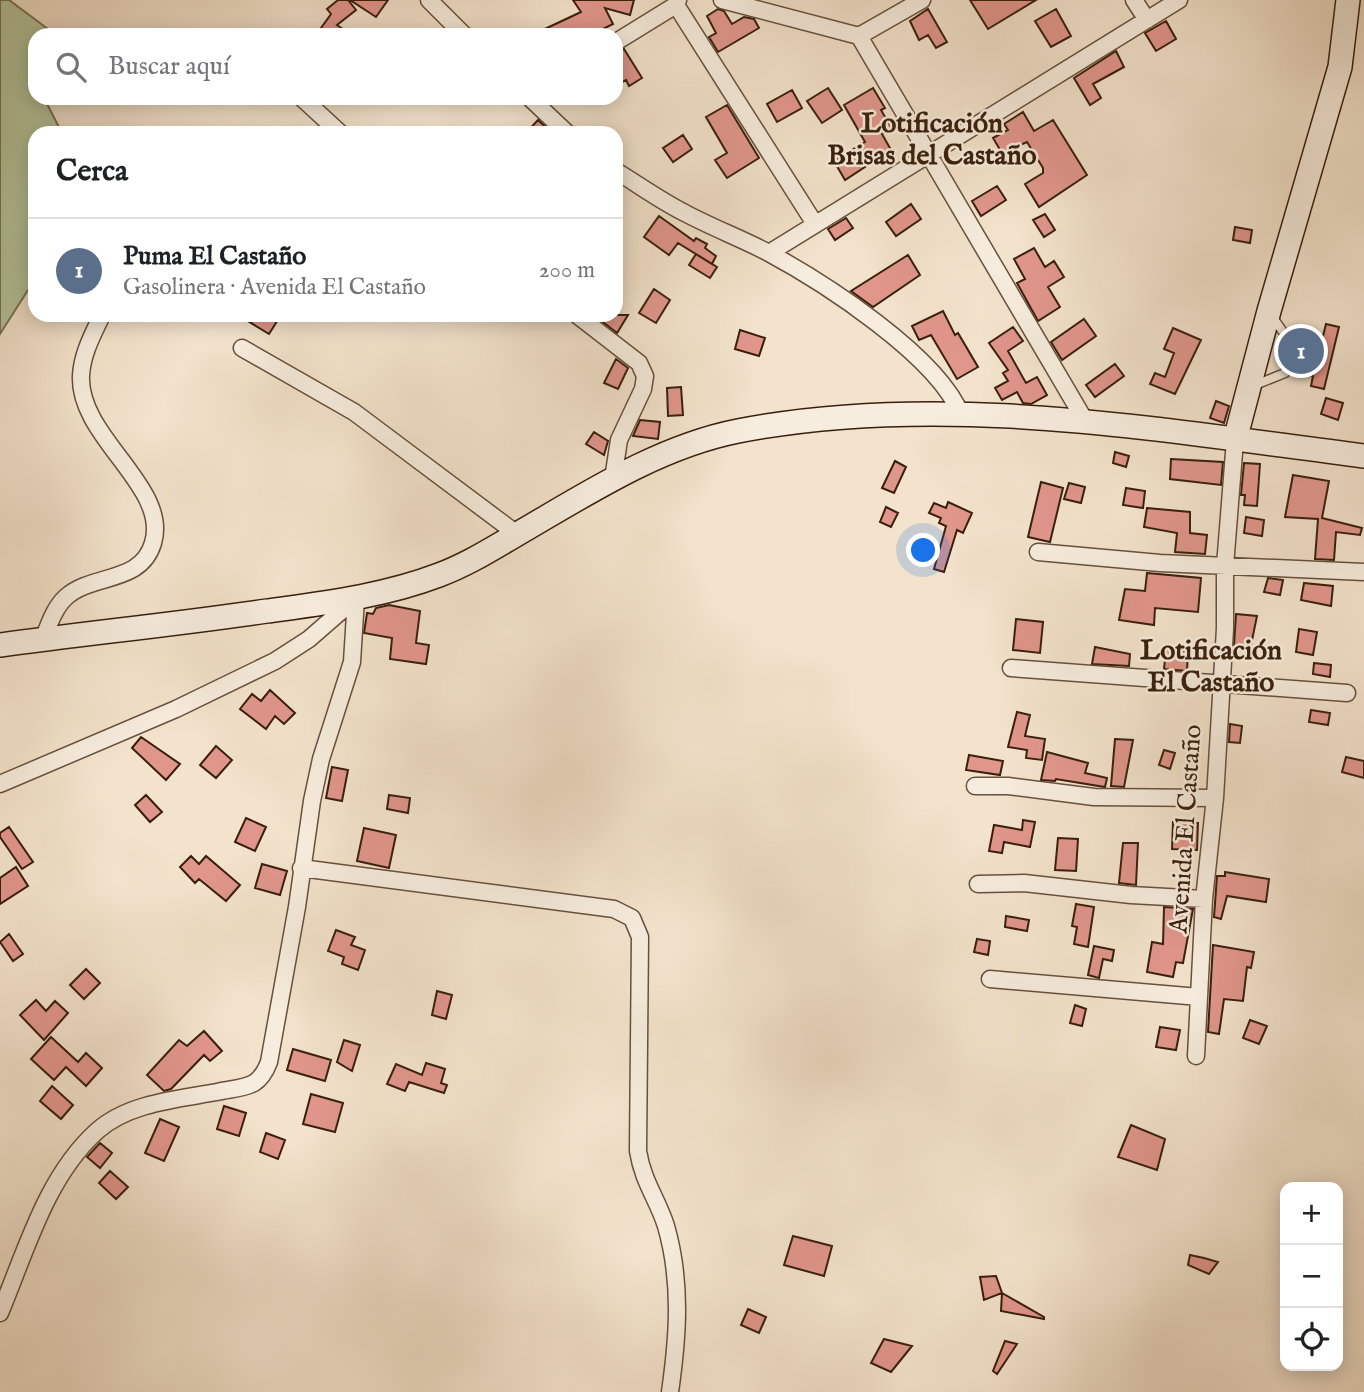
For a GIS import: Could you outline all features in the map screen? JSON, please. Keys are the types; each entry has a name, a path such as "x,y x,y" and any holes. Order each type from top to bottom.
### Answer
{"street":[{"path":"429,0 457,28"},
{"path":"722,0 859,36 922,0"},
{"path":"1134,0 1147,20"},
{"path":"769,253 1179,0"},
{"path":"1236,440 1269,311 1340,66 1348,0"},
{"path":"623,38 677,3 815,224"},
{"path":"859,36 1087,424"},
{"path":"310,105 333,126"},
{"path":"537,105 560,126"},
{"path":"623,175 684,212 769,253 859,311 935,372 954,397 961,415"},
{"path":"43,639 54,614 66,597 132,571 148,556 155,540 154,516 144,493 98,430 83,401 81,375 85,355 99,322"},
{"path":"586,322 639,363 645,376 643,389 620,440 613,480"},
{"path":"242,348 354,412 517,534"},
{"path":"0,645 356,598 442,575 613,480 680,448 734,432 853,417 961,415 1087,424 1364,456"},
{"name":"Avenida El Castaño","path":"1196,1056 1222,683 1225,566 1236,440"},
{"path":"1038,552 1225,566 1364,572"},
{"path":"0,784 176,709 275,661 309,639 356,598"},
{"path":"0,1312 57,1179 73,1154 99,1128 128,1112 162,1102 240,1087 254,1083 264,1074 269,1062 291,947 301,868 321,759 352,662 356,598"},
{"path":"1011,668 1347,693"},
{"path":"975,786 1008,786 1094,797 1215,798"},
{"path":"301,868 614,909 632,918 640,937 638,1151 642,1176 666,1227 679,1304 670,1392"},
{"path":"978,884 1024,883 1131,895 1205,899"},
{"path":"990,979 1199,997"}],"lane":[{"path":"1249,387 1285,373 1292,345 1269,311"}],"green space":[{"path":"0,0 9,0 47,28 28,28 28,105 48,105 58,126 28,126 28,290 0,334"}],"building":[{"path":"338,0 348,0 356,10 337,25 341,28 321,28 331,14 327,9"},
{"path":"350,0 388,0 376,17"},
{"path":"573,0 634,0 630,15 605,8 613,24 605,28 547,28 581,12"},
{"path":"970,0 1036,0 988,29"},
{"path":"718,9 724,11 732,24 744,17 754,19 759,28 718,52 709,37 716,33 707,16"},
{"path":"928,9 947,42 936,48 928,35 919,40 910,21"},
{"path":"1056,9 1071,36 1051,47 1035,21"},
{"path":"1166,21 1176,39 1156,51 1145,33"},
{"path":"623,49 642,78 629,86 626,80 623,82"},
{"path":"1116,51 1124,67 1093,84 1101,98 1090,105 1074,78"},
{"path":"828,88 842,110 822,123 807,101"},
{"path":"873,88 885,108 881,110 892,129 882,134 891,150 845,180 834,161 865,142 844,105"},
{"path":"792,90 802,108 777,122 767,104"},
{"path":"727,105 759,158 727,178 715,160 727,153 706,117"},
{"path":"1023,112 1034,131 1053,120 1087,175 1039,207 1025,184 1043,173 1043,168 1027,142 1002,153 993,138 1008,130 1004,124"},
{"path":"538,120 544,126 532,126"},
{"path":"683,135 692,149 673,162 663,148"},
{"path":"997,186 1006,200 981,216 972,201"},
{"path":"911,204 921,219 896,236 886,222"},
{"path":"1045,214 1055,230 1044,237 1033,220"},
{"path":"659,216 694,241 696,238 707,244 705,248 716,256 712,264 678,243 669,255 644,237"},
{"path":"846,218 853,228 835,240 828,229"},
{"path":"1235,227 1252,230 1250,243 1233,240"},
{"path":"1034,248 1045,267 1054,261 1064,277 1048,287 1060,307 1038,321 1017,283 1025,279 1014,259"},
{"path":"696,254 717,267 710,278 689,265"},
{"path":"908,255 920,275 873,307 851,291"},
{"path":"654,289 670,300 656,323 639,313"},
{"path":"943,311 955,335 958,333 978,367 957,379 931,335 919,340 912,326"},
{"path":"623,315 628,315 617,333 603,322 623,322"},
{"path":"1084,319 1096,336 1062,360 1051,342"},
{"path":"249,322 277,322 269,334"},
{"path":"1326,324 1339,327 1324,389 1311,386 1313,376 1292,371 1297,354 1317,360"},
{"path":"1013,327 1023,341 1008,351 1026,383 1037,377 1047,395 1031,404 1023,403 1017,392 1002,400 995,388 1008,381 1003,373 1008,370 989,343"},
{"path":"1173,328 1201,340 1175,394 1150,384 1155,373 1165,377 1174,353 1164,349"},
{"path":"740,330 765,338 759,356 735,349"},
{"path":"616,359 628,368 618,389 604,383"},
{"path":"1115,364 1124,376 1095,397 1086,385"},
{"path":"681,387 683,415 668,416 667,388"},
{"path":"1326,398 1343,403 1338,420 1321,414"},
{"path":"1216,401 1229,406 1224,423 1210,418"},
{"path":"640,420 660,422 658,439 633,436"},
{"path":"594,432 608,441 604,455 586,444"},
{"path":"1115,452 1129,456 1126,467 1113,463"},
{"path":"1171,459 1223,462 1221,485 1170,479"},
{"path":"895,461 906,467 894,493 882,488"},
{"path":"1244,463 1260,464 1257,506 1244,505 1245,495 1241,495"},
{"path":"1293,475 1329,481 1322,518 1362,528 1360,535 1336,532 1334,560 1315,559 1318,519 1285,517"},
{"path":"1041,482 1063,488 1050,542 1028,537"},
{"path":"1069,483 1085,487 1081,503 1064,499"},
{"path":"1126,488 1145,491 1143,508 1123,505"},
{"path":"948,502 972,513 963,533 957,530 944,572 934,569 946,526 939,523 941,518 929,513 934,503 946,508"},
{"path":"886,507 898,513 891,527 880,522"},
{"path":"1147,508 1190,512 1190,533 1207,535 1205,554 1175,552 1177,533 1144,527"},
{"path":"1246,517 1264,520 1262,536 1244,533"},
{"path":"1147,573 1201,578 1198,612 1155,608 1154,625 1119,620 1125,589 1145,591"},
{"path":"1268,578 1283,580 1280,595 1264,592"},
{"path":"1304,583 1333,586 1331,606 1301,600"},
{"path":"389,605 420,611 416,643 429,645 426,664 390,659 392,638 364,633 367,613 373,614 376,608"},
{"path":"1236,614 1257,616 1250,650 1234,646"},
{"path":"1016,619 1043,622 1040,653 1013,650"},
{"path":"1299,629 1317,632 1313,655 1296,652"},
{"path":"1095,647 1130,654 1129,666 1092,664"},
{"path":"1166,649 1188,651 1187,671 1164,669"},
{"path":"1314,663 1331,665 1330,677 1313,674"},
{"path":"270,690 295,713 284,724 275,716 266,729 240,709 252,694 261,701"},
{"path":"1311,710 1330,713 1328,725 1309,722"},
{"path":"1017,712 1030,715 1025,736 1045,739 1042,760 1026,758 1027,750 1008,747"},
{"path":"1230,724 1242,726 1240,743 1229,742"},
{"path":"141,737 180,764 166,780 132,748"},
{"path":"1115,739 1133,740 1124,787 1111,786"},
{"path":"216,746 232,760 216,778 200,765"},
{"path":"1164,750 1175,753 1170,769 1159,765"},
{"path":"1047,752 1088,763 1085,773 1107,778 1105,787 1056,779 1041,780"},
{"path":"969,755 1003,761 1000,775 966,770"},
{"path":"1346,757 1364,761 1364,778 1342,772"},
{"path":"332,767 348,770 342,801 326,798"},
{"path":"146,795 162,812 150,822 135,805"},
{"path":"389,795 410,798 408,813 387,809"},
{"path":"246,818 266,827 255,851 235,842"},
{"path":"1023,820 1035,822 1030,847 1004,842 1002,853 989,851 994,825 1022,830"},
{"path":"1173,822 1198,823 1197,850 1172,849"},
{"path":"9,827 33,862 22,869 0,837 0,833"},
{"path":"364,828 396,835 389,868 357,861"},
{"path":"1058,838 1078,839 1076,871 1055,870"},
{"path":"1123,843 1138,843 1136,885 1119,883"},
{"path":"191,856 199,864 206,856 240,885 226,901 199,879 195,883 180,867"},
{"path":"262,864 287,871 280,895 255,888"},
{"path":"16,867 28,886 0,904 0,878"},
{"path":"1225,872 1269,879 1266,902 1227,896 1221,919 1214,917 1217,876 1225,876"},
{"path":"1076,904 1094,907 1088,947 1074,944 1077,927 1072,926"},
{"path":"1164,907 1193,909 1183,963 1176,962 1173,977 1147,972 1152,942 1163,944"},
{"path":"1006,916 1029,920 1027,931 1005,927"},
{"path":"336,930 355,937 351,945 365,950 358,970 342,964 344,957 328,951"},
{"path":"9,934 23,954 13,961 0,942"},
{"path":"977,939 990,941 988,955 974,952"},
{"path":"1213,945 1254,952 1251,968 1247,967 1243,1001 1224,999 1219,1034 1208,1032"},
{"path":"1094,946 1114,950 1112,961 1103,959 1099,978 1088,975"},
{"path":"86,969 100,983 84,999 70,985"},
{"path":"437,991 452,995 446,1019 432,1015"},
{"path":"36,1000 46,1011 55,1001 68,1013 44,1040 20,1015"},
{"path":"1075,1005 1086,1009 1082,1026 1070,1023"},
{"path":"1250,1020 1267,1026 1259,1044 1243,1038"},
{"path":"1160,1027 1180,1030 1176,1050 1156,1047"},
{"path":"204,1031 222,1051 210,1061 204,1055 171,1089 164,1091 147,1075 179,1040 187,1046"},
{"path":"51,1037 78,1062 86,1053 102,1068 86,1086 66,1067 54,1080 31,1059"},
{"path":"344,1040 360,1045 352,1071 337,1062"},
{"path":"293,1049 331,1060 325,1081 287,1070"},
{"path":"426,1063 445,1069 441,1083 447,1085 444,1093 409,1082 405,1091 387,1084 396,1064 422,1075"},
{"path":"52,1086 73,1105 61,1119 40,1101"},
{"path":"311,1094 343,1103 335,1132 303,1124"},
{"path":"224,1106 246,1113 239,1136 217,1129"},
{"path":"160,1119 179,1127 164,1161 145,1153"},
{"path":"1131,1125 1165,1139 1157,1170 1118,1157"},
{"path":"266,1133 285,1140 278,1159 260,1152"},
{"path":"100,1143 112,1153 100,1168 87,1157"},
{"path":"110,1171 128,1187 116,1199 99,1183"},
{"path":"793,1236 832,1246 824,1276 784,1265"},
{"path":"1190,1255 1218,1262 1209,1274 1188,1265"},
{"path":"996,1276 1002,1293 984,1300 980,1277"},
{"path":"1002,1293 1044,1317 1044,1319 1001,1311"},
{"path":"748,1309 766,1317 759,1333 741,1325"},
{"path":"884,1339 912,1346 891,1372 871,1363"},
{"path":"1005,1341 1017,1344 997,1374 993,1371"}],"place":[{"name":"Puma El Castaño","path":"1301,351"}],"district":[{"name":"Lotificación Brisas del Castaño","path":"932,140"},
{"name":"Lotificación El Castaño","path":"1211,667"}]}
